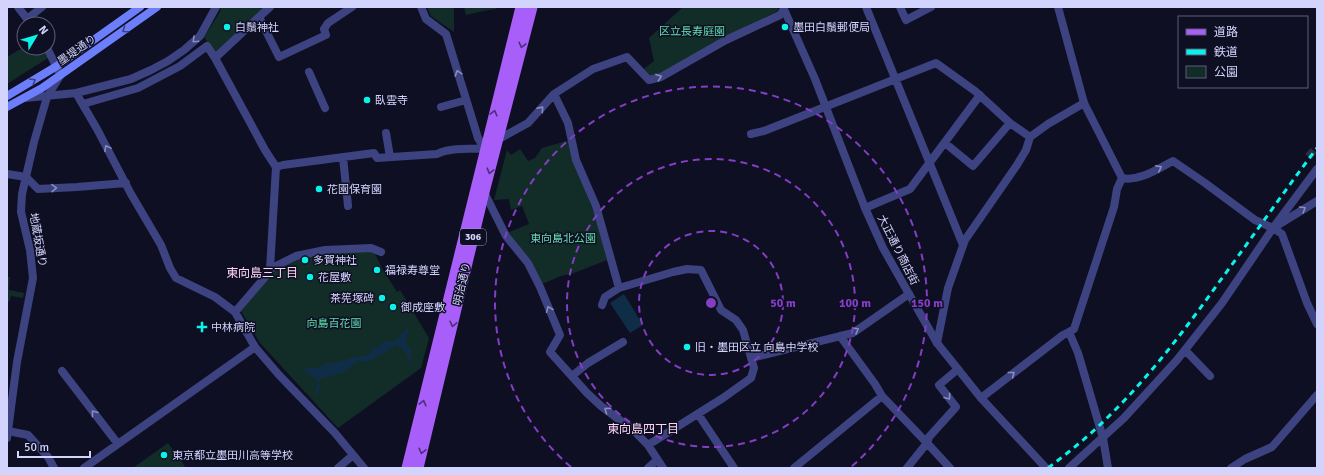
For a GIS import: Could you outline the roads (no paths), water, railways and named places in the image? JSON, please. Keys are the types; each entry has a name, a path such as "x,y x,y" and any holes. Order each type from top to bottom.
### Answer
{"main road":[{"name":"墨堤通り","path":"7,96 57,66 140,7"},
{"name":"墨堤通り","path":"7,107 26,98 157,7"},
{"name":"明治通り","path":"408,468 521,7"},
{"name":"明治通り","path":"418,468 484,192 499,139 532,7"}],"street":[{"path":"18,7 25,16"},
{"path":"34,16 42,7"},
{"path":"26,98 76,93 131,79 168,61 184,50 200,36 216,7"},
{"path":"215,58 270,7"},
{"path":"259,17 279,57 326,34 324,29 328,23 352,7"},
{"path":"421,7 426,19 446,34 478,138 485,149"},
{"path":"866,7 963,245"},
{"path":"900,7 906,20 931,7"},
{"path":"1058,7 1084,103 1122,178"},
{"path":"499,139 528,123 554,94 593,69 627,57 649,80 661,77 726,40 780,15 786,8"},
{"name":"大正通り商店街","path":"786,8 865,208 883,248 908,294 937,343 981,398 1046,468"},
{"path":"83,104 138,88 180,66 207,46 276,168 270,269 266,276 235,312"},
{"path":"51,56 60,75"},
{"path":"751,134 764,131 936,63 980,95 1010,123 1030,137"},
{"path":"309,72 325,108"},
{"name":"地蔵坂通り","path":"8,434 9,409 33,278 30,250 21,212 22,194 47,97 60,75"},
{"path":"76,93 97,129 131,194 161,245 170,268 176,278 215,297 235,312 255,347 279,376 334,433 364,468"},
{"path":"554,94 568,123 576,160 596,206 619,288"},
{"path":"865,208 910,189 980,95"},
{"path":"441,106 466,100"},
{"path":"937,343 948,288 965,240 1017,165 1026,150 1030,137 1048,124 1084,103"},
{"path":"945,143 973,166 1010,123"},
{"path":"386,133 390,157"},
{"path":"276,168 283,165 374,153 377,158 438,154 453,150 485,149"},
{"path":"342,157 348,206"},
{"path":"1122,178 1128,179 1143,176 1173,161 1255,220 1282,234 1307,303 1317,324"},
{"path":"1069,468 1103,438 1142,400 1185,350 1222,303 1273,228 1317,169"},
{"path":"7,174 26,177 38,189 77,188 126,183"},
{"path":"981,398 1063,335 1074,329 1114,207 1117,188 1122,178"},
{"path":"484,192 506,236 528,263 540,287 560,335 550,352 587,393 601,406 633,430 648,445 663,468"},
{"path":"1273,228 1317,201"},
{"path":"270,269 296,256 325,250 372,248 381,252"},
{"path":"602,305 605,297 619,288 687,269 701,270 721,310 736,320 743,330 754,368 751,378 723,398 648,445"},
{"path":"751,358 853,333 908,294"},
{"path":"1069,332 1078,353 1103,438 1108,468"},
{"path":"840,336 876,384 882,396 950,468"},
{"path":"572,376 588,363 623,342"},
{"path":"84,468 255,347"},
{"path":"1185,350 1210,376"},
{"path":"907,468 927,443 929,437 956,407 940,385 958,369"},
{"path":"62,371 118,444"},
{"path":"1231,468 1245,459 1272,447 1317,395"},
{"path":"794,468 882,396"},
{"path":"698,414 734,468"},
{"path":"8,434 28,434 48,457 54,468"},
{"path":"338,468 353,455"},
{"path":"648,468 657,460"}],"water":[{"path":"624,294 643,325 630,333 610,303"},
{"path":"407,328 409,330 406,337 407,347 411,348 411,364 406,353 396,345 374,359 366,362 359,361 355,363 343,373 322,378 319,385 317,379 311,377 305,371 305,368 317,368 327,363 339,362 349,358 369,355 371,349 379,347 382,343 396,340"}],"waterway":[{"path":"316,393 319,385"}],"tunnel":[{"path":"1308,151 1317,159"}],"railway":[{"path":"1048,468 1079,444 1101,424 1152,370 1192,319 1317,148"}],"place":[{"name":"白鬚神社","path":"227,27"},
{"name":"墨田白鬚郵便局","path":"785,27"},
{"name":"臥雲寺","path":"367,100"},
{"name":"花園保育園","path":"319,189"},
{"name":"多賀神社","path":"305,260"},
{"name":"福禄寿尊堂","path":"377,270"},
{"name":"花屋敷","path":"310,277"},
{"name":"茶筅塚碑","path":"382,298"},
{"name":"御成座敷","path":"393,307"},
{"name":"中林病院","path":"202,327"},
{"name":"旧・墨田区立 向島中学校","path":"687,347"},
{"name":"東京都立墨田川高等学校","path":"164,455"}],"district":[{"name":"東向島三丁目","path":"262,273"},
{"name":"東向島四丁目","path":"643,429"}],"park label":[{"name":"区立長寿庭園","path":"692,31"},
{"name":"東向島北公園","path":"563,238"},
{"name":"向島百花園","path":"334,323"}]}
